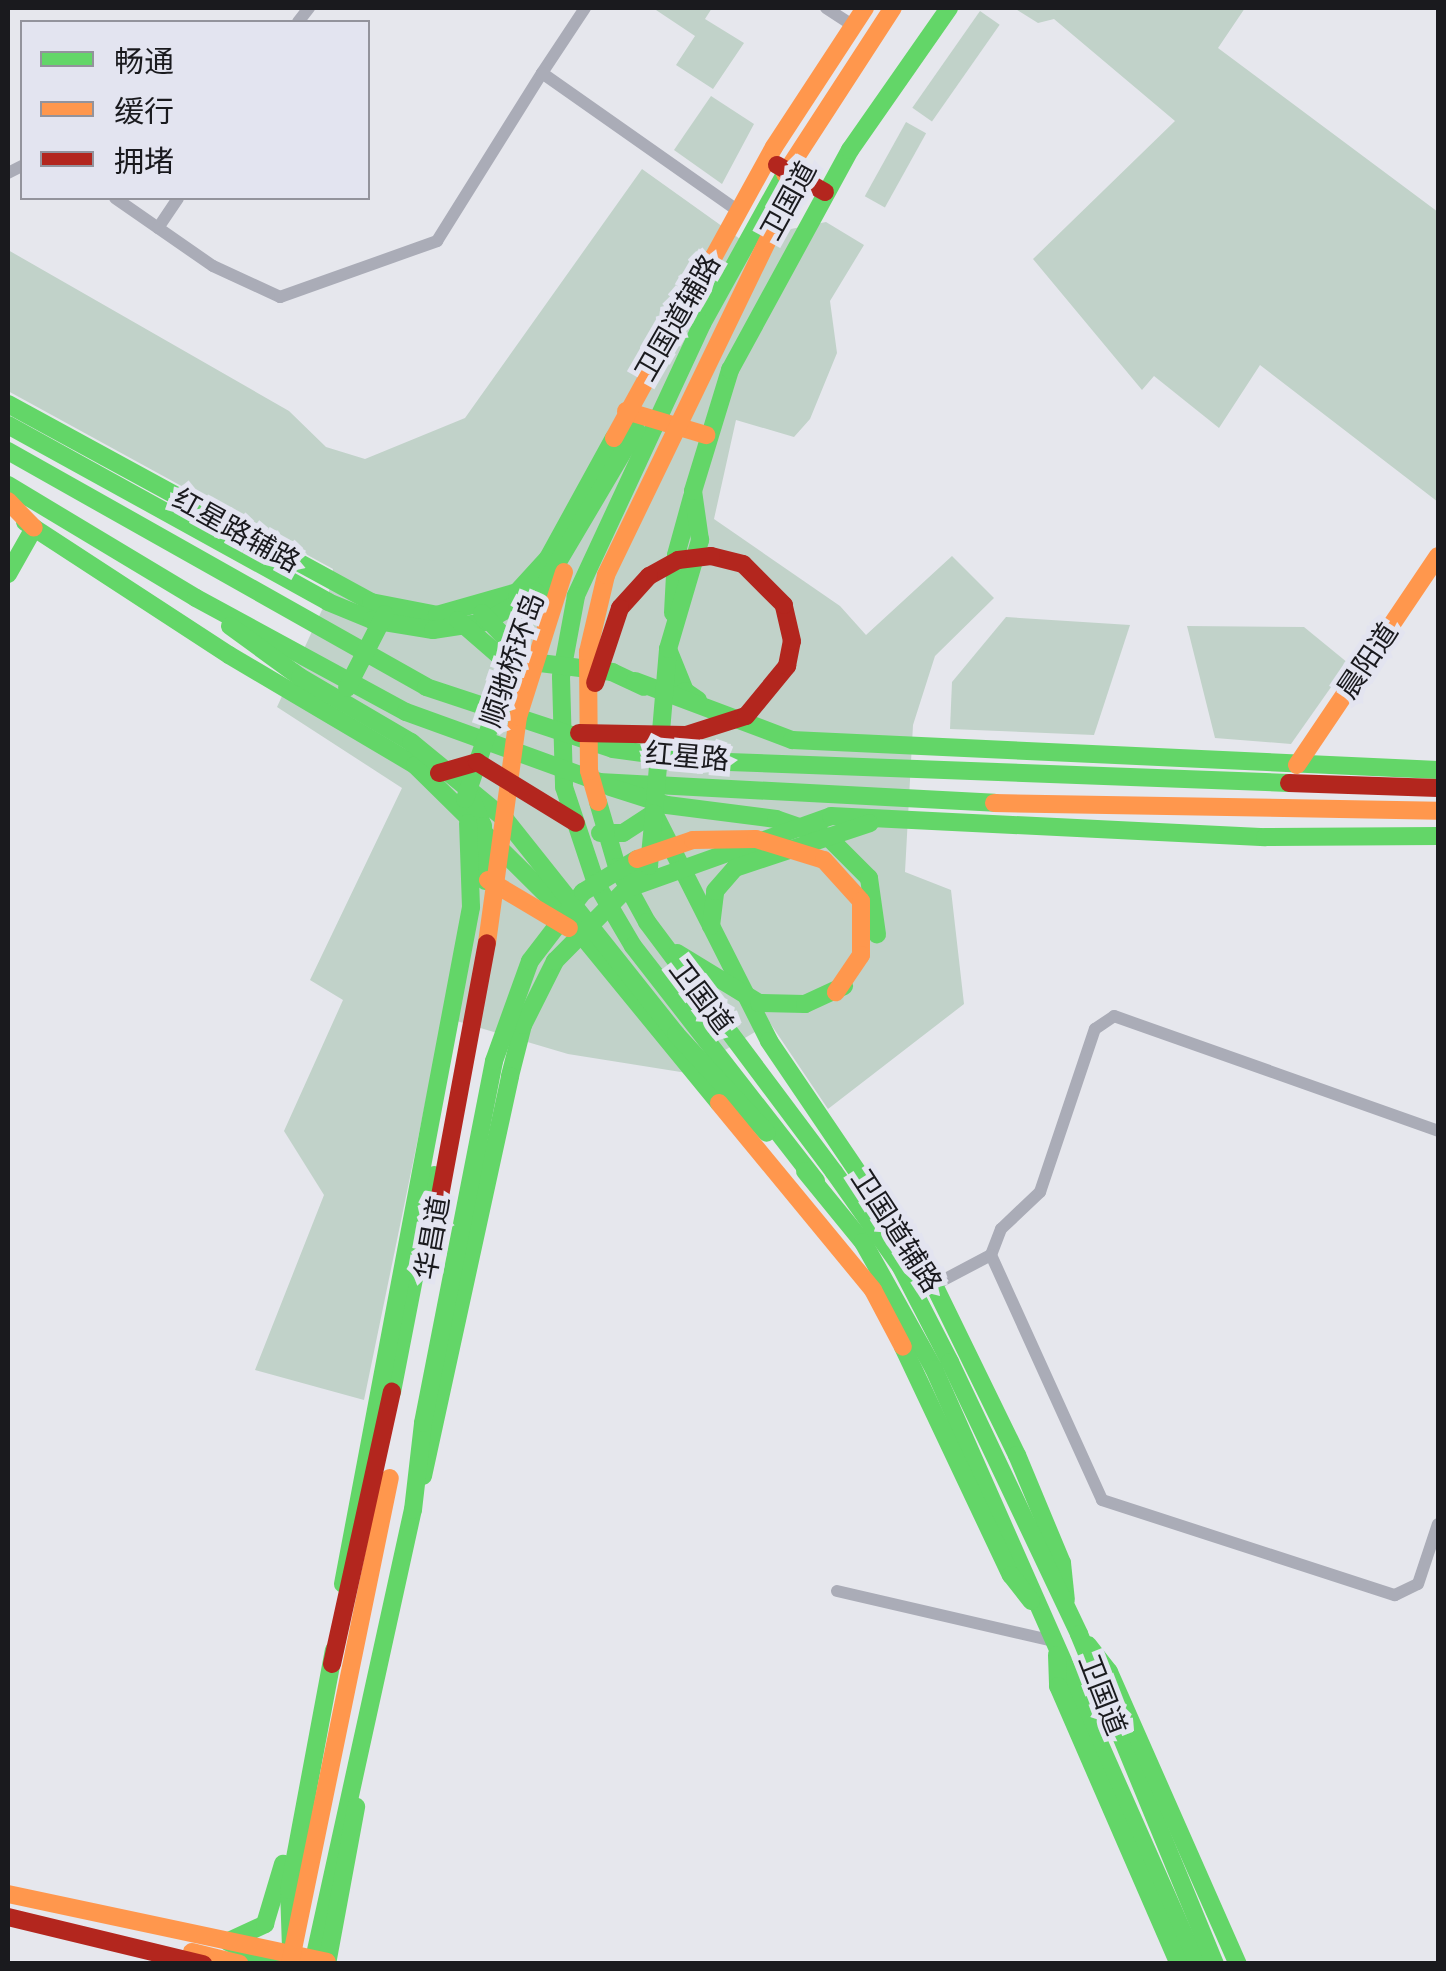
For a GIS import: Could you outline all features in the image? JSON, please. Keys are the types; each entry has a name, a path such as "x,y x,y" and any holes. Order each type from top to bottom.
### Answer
{"main road":[{"name":"卫国道辅路","path":"477,610 517,592 548,558 767,159 864,8"},
{"name":"卫国道","path":"582,526 702,324 804,139 893,8"},
{"name":"卫国道","path":"914,8 820,145 774,226 631,518 592,622 586,724 591,786 605,835 656,936 834,1172 918,1297 1035,1571 1040,1612 1055,1645 1082,1676 1215,1964"},
{"path":"632,887 652,857 668,649 700,540 693,491 706,435 745,337 825,192 949,8"},
{"path":"767,159 825,192"},
{"name":"卫国道","path":"702,324 576,596 561,678 564,786 583,854 616,920 816,1182 898,1299 1035,1571 1067,1611 1079,1634 1082,1676 1197,1964"},
{"name":"红星路辅路","path":"8,404 325,581 388,607 452,614 477,610"},
{"path":"626,411 706,435"},
{"path":"8,425 328,602 405,627 464,628 510,612 553,576 582,526"},
{"name":"红星路","path":"8,451 426,687 548,732 701,761 1438,788"},
{"name":"红星路","path":"8,485 196,598 406,712 599,782 981,803 1289,810 1330,824 1368,811 1438,811"},
{"path":"8,502 34,528"},
{"path":"8,511 415,765 462,807 578,933"},
{"name":"华昌道","path":"291,1959 336,1753 487,944 518,717 582,526"},
{"path":"8,574 34,528"},
{"path":"548,732 686,735 746,716 772,692 788,666 791,630 778,595 743,564 712,556 678,560 649,576 612,621 586,724"},
{"name":"晨阳道","path":"1282,780 1297,765 1438,556"},
{"name":"顺驰桥环岛","path":"462,807 518,658 548,558"},
{"name":"晨阳道","path":"1332,767 1324,739 1438,568"},
{"path":"196,598 300,677 392,730 506,819 676,1034 816,1182"},
{"path":"333,716 388,607"},
{"path":"477,610 518,658"},
{"path":"452,614 518,658"},
{"path":"662,711 635,681 668,649"},
{"path":"668,649 685,691 708,707"},
{"name":"顺驰桥环岛","path":"518,658 635,681 792,740 1438,770"},
{"path":"932,824 937,749"},
{"path":"415,765 448,774 477,762"},
{"name":"顺驰桥环岛","path":"477,762 598,833 623,833 654,813"},
{"path":"1332,767 1357,784"},
{"name":"华昌道","path":"291,1959 290,1890 304,1801 373,1494 487,864 480,815 459,780"},
{"path":"599,782 667,805 800,825 856,858 870,878 879,926 867,962 836,992 806,1004 759,1002 716,982 656,936"},
{"name":"华昌道","path":"332,1664 356,1495 474,871 462,807"},
{"name":"卫国道辅路","path":"654,813 678,871 768,1042 934,1285 1062,1563 1067,1611"},
{"path":"654,813 787,828"},
{"path":"712,932 715,891 732,859 787,828 821,817 1289,837 1330,824 1438,836"},
{"path":"632,887 678,871 880,820"},
{"name":"华昌道","path":"320,1962 323,1922 359,1774 413,1510 438,1344 505,1020 530,960 584,892 623,864 693,840 738,837 804,850 851,883 865,916 860,955 836,992"},
{"path":"474,871 578,933"},
{"name":"华昌道","path":"413,1510 445,1398 510,1076 539,988 578,933 632,887"},
{"name":"卫国道辅路","path":"578,933 873,1290 962,1460 1011,1575 1040,1612"},
{"path":"707,1088 768,1042"},
{"path":"1079,1634 1109,1672 1238,1964"},
{"path":"1055,1645 1058,1686 1178,1964"},
{"path":"8,1894 291,1959 320,1962 359,1774"},
{"path":"228,1942 255,1932 269,1917 304,1801"},
{"path":"8,1917 203,1964"},
{"path":"228,1942 270,1963 291,1959 323,1922"},
{"path":"54,1928 93,1945 166,1964"},
{"path":"54,1928 105,1931 240,1964"}],"street":[{"path":"119,200 213,266 280,297 437,242 585,8"},
{"path":"826,8 852,24"},
{"path":"542,73 738,212"},
{"path":"158,228 177,200"},
{"path":"934,1285 991,1255 1001,1229 1040,1192 1095,1030 1114,1016 1438,1131"},
{"path":"991,1255 1102,1500 1396,1595 1418,1584 1438,1524"},
{"path":"837,1591 1055,1645"}],"shaded area":[{"path":"653,8 712,8 705,19 744,43 713,89 676,65 695,36"},
{"path":"1014,8 1245,8 1218,48 1438,212 1438,502 1260,365 1219,428 1154,376 1142,390 1033,259 1175,121 1054,19 1038,23"},
{"path":"980,11 1000,25 932,121 912,108"},
{"path":"711,96 754,124 722,184 674,150"},
{"path":"906,122 926,133 885,207 865,196"},
{"path":"642,169 740,239 826,222 864,245 830,301 837,353 810,419 794,437 736,420 714,519 840,606 866,635 952,556 994,598 935,656 913,725 905,872 951,890 964,1004 828,1109 770,1023 687,1073 568,1054 443,1017 364,1400 255,1370 324,1195 284,1131 343,1000 310,980 402,788 277,707 328,597 333,569 8,391 8,250 289,411 326,447 365,459 465,418"},
{"path":"1006,617 1130,625 1094,735 950,729 952,682"},
{"path":"1187,626 1304,627 1348,663 1291,744 1215,738"}],"traffic: fast":[{"path":"600,833 623,833 654,813 668,649 700,540 693,491 730,370 850,150 949,8"},
{"path":"785,174 702,324 576,596 561,677 564,787 596,883 633,946 816,1181"},
{"path":"8,404 371,602 437,615 517,592 548,558 614,438"},
{"path":"8,425 328,602 372,620 433,630 485,622 542,589 636,430"},
{"path":"8,451 426,687 613,749 701,761 1289,783"},
{"path":"8,485 196,598 406,712 599,782 994,803"},
{"path":"673,613 676,555 692,497"},
{"path":"25,522 229,655 415,765 557,905 719,1103"},
{"path":"8,574 34,528"},
{"path":"465,799 536,592"},
{"path":"482,613 522,656"},
{"path":"347,688 385,614"},
{"path":"458,620 510,665"},
{"path":"230,626 300,677 411,742 505,819 676,1034 767,1133"},
{"path":"668,649 685,691 698,700"},
{"path":"524,661 612,672 644,687"},
{"path":"635,681 792,740 1438,770"},
{"path":"610,787 667,805 776,819 828,837 869,878 877,934"},
{"path":"469,793 483,826 485,881"},
{"path":"598,802 617,867 647,922 834,1172"},
{"path":"654,813 769,1041 934,1285 1017,1455 1062,1563 1066,1600"},
{"path":"510,1076 523,1025 555,961 649,866 654,813"},
{"path":"632,887 831,816 1265,837 1438,836"},
{"path":"343,1584 471,907 468,823"},
{"path":"711,926 715,891 735,868 870,823"},
{"path":"313,1964 413,1510 423,1423 494,1061 530,961 583,892 637,859"},
{"path":"677,953 759,1003 805,1004 844,986"},
{"path":"423,1476 510,1076"},
{"path":"805,1171 863,1242 934,1369 1197,1964"},
{"path":"834,1172 901,1267 950,1362 1079,1634 1215,1964"},
{"path":"392,1392 434,1175"},
{"path":"903,1347 1011,1575 1031,1601"},
{"path":"1088,1645 1109,1672 1238,1964"},
{"path":"291,1949 289,1890 334,1650"},
{"path":"1057,1655 1058,1686 1179,1964"},
{"path":"327,1964 356,1807"},
{"path":"229,1941 265,1924 283,1864"},
{"path":"228,1942 272,1964"}],"traffic: slow":[{"path":"614,438 774,147 865,8"},
{"path":"785,174 893,8"},
{"path":"598,802 589,771 588,652 606,575 779,217"},
{"path":"626,411 706,435"},
{"path":"8,501 34,528"},
{"path":"1297,765 1438,556"},
{"path":"487,943 518,717 564,572"},
{"path":"994,803 1438,811"},
{"path":"637,859 693,840 756,839 824,860 861,901 861,955 836,992"},
{"path":"488,880 569,928"},
{"path":"719,1103 873,1290 903,1347"},
{"path":"290,1964 390,1478"},
{"path":"8,1894 327,1962"},
{"path":"192,1952 240,1964"}],"traffic: jam":[{"path":"777,165 825,192"},
{"path":"579,733 686,735 746,716 787,666 792,641 784,605 743,564 711,556 678,560 649,576 620,608 595,683"},
{"path":"439,773 477,762 576,823"},
{"path":"1289,783 1438,788"},
{"path":"440,1196 487,943"},
{"path":"332,1664 392,1392"},
{"path":"8,1917 203,1964"}]}
